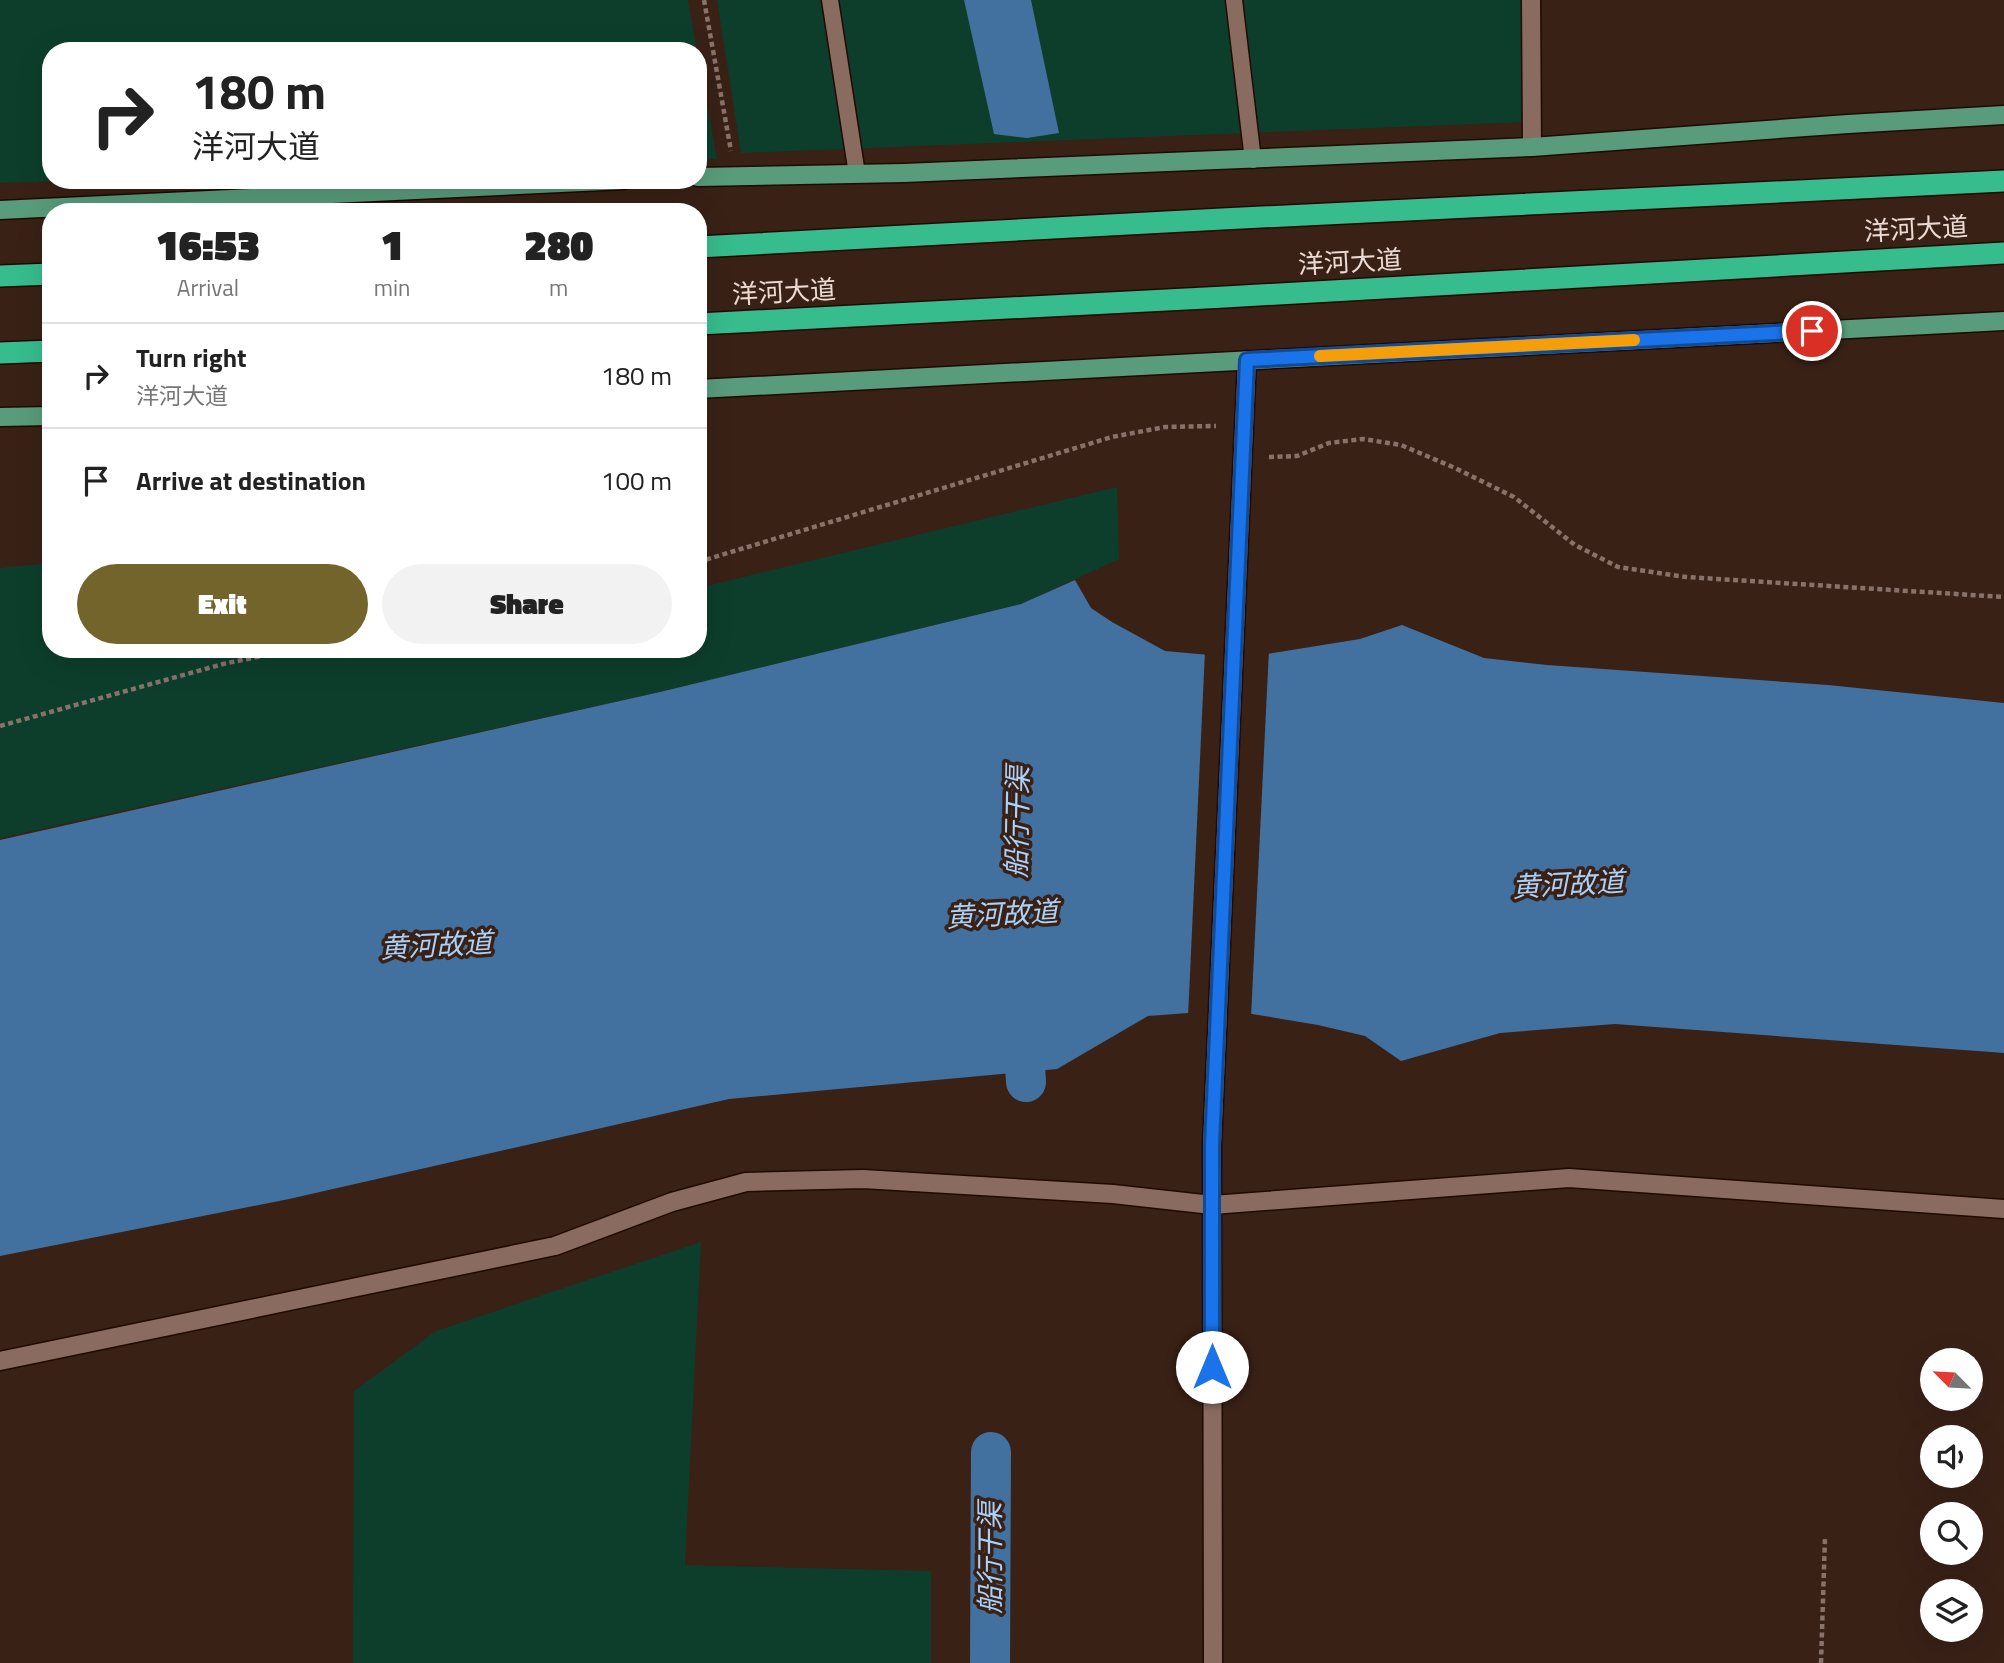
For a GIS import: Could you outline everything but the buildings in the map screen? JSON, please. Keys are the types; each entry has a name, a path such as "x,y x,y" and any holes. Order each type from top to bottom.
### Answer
{"highway":[{"name":"洋河大道","path":"707,247 2004,181"},
{"name":"洋河大道","path":"707,324 2004,253"},
{"path":"0,276 42,274"},
{"path":"0,353 42,351"}],"main road":[{"path":"707,177 1253,160 1532,147 1849,124 2004,116"},
{"path":"146,203 437,189"},
{"path":"0,210 42,208"},
{"path":"707,389 2004,321"},
{"path":"0,417 42,416"}],"street":[{"path":"1531,0 1532,147"},
{"path":"1213,1663 1212,1145 1247,360"},
{"path":"0,1361 555,1245 672,1202 746,1182 863,1179 1113,1194 1212,1205 1569,1178 2004,1209"}],"lane":[{"path":"831,0 857,174"},
{"path":"1234,0 1253,160"}],"path":[{"path":"704,0 735,176"},
{"path":"707,559 1112,437 1165,427 1245,426"},
{"path":"1244,458 1297,456 1329,443 1363,439 1401,445 1514,497 1575,545 1618,567 1686,577 2004,597"},
{"path":"0,726 252,658"},
{"path":"1821,1663 1825,1537"}],"green space":[{"path":"0,0 688,0 695,42 42,42 42,182 0,183"},
{"path":"717,0 1523,0 1524,122 741,153"},
{"path":"707,104 717,159 707,160"},
{"path":"1117,487 1119,559 1021,604 660,692 0,838 0,568 42,564 42,658 707,658 707,586"},
{"path":"701,1242 685,1565 931,1571 931,1663 353,1663 354,1391 436,1331"}],"water":[{"path":"964,0 1031,0 1059,133 1027,138 994,134"},
{"name":"黄河故道","path":"1075,580 1091,608 1165,651 1243,658 1360,639 1402,625 1484,658 1828,685 2004,703 2004,1053 1615,1024 1500,1033 1401,1061 1365,1036 1318,1025 1228,1010 1148,1016 1057,1069 729,1099 289,1199 0,1256 0,840 660,692 1021,604"}],"pier":[{"path":"1269,650 1251,1017 1228,1013 1188,1017 1205,651 1243,655"}],"waterway":[{"name":"船行干渠","path":"1022,1018 1026,1082"},
{"name":"船行干渠","path":"990,1663 991,1452"}],"slow traffic":[{"path":"1320,356 1634,340"}],"route":[{"path":"1212,1367 1212,1145 1247,360 1812,331"}]}
